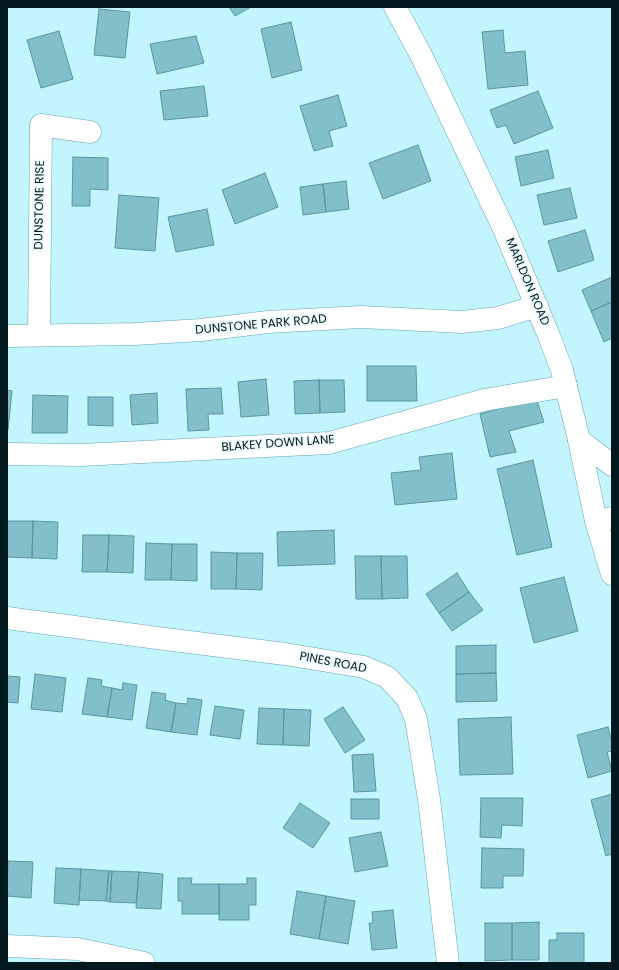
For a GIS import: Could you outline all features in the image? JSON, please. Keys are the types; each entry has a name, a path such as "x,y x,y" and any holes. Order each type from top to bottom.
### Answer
{"street":[{"name":"MARLDON ROAD","path":"395,7 421,55 504,229 537,306 559,363 579,440 604,519 612,574"},
{"name":"DUNSTONE RISE","path":"39,335 34,122 90,132"},
{"name":"DUNSTONE PARK ROAD","path":"7,336 142,334 201,330 268,322 361,317 462,322 498,318 537,306"},
{"name":"BLAKEY DOWN LANE","path":"7,454 87,454 329,443 484,400 566,386"},
{"path":"579,440 612,465"},
{"name":"PINES ROAD","path":"7,618 165,640 285,654 364,667 387,677 407,698 416,719 429,799 448,963"},
{"path":"7,946 78,949 144,963"}],"building":[{"path":"229,7 251,7 235,16"},
{"path":"99,9 130,12 125,58 94,55"},
{"path":"291,22 302,70 272,78 261,29"},
{"path":"503,30 505,53 525,51 528,85 488,89 482,32"},
{"path":"59,31 73,79 41,88 27,40"},
{"path":"196,36 204,63 157,74 150,44"},
{"path":"204,86 208,116 164,120 160,91"},
{"path":"538,91 553,128 514,144 506,125 497,128 490,110"},
{"path":"338,95 347,126 329,131 333,146 314,151 300,106"},
{"path":"418,145 431,181 383,199 369,163"},
{"path":"548,150 554,178 521,186 515,157"},
{"path":"73,157 108,158 108,190 90,189 90,206 72,206"},
{"path":"265,173 278,207 235,224 222,190"},
{"path":"346,181 349,209 326,212 323,184"},
{"path":"323,184 326,212 303,215 300,187"},
{"path":"570,188 577,218 544,225 537,195"},
{"path":"119,195 159,198 155,251 115,248"},
{"path":"207,209 214,245 176,252 168,217"},
{"path":"585,230 594,260 558,272 548,241"},
{"path":"612,277 612,302 591,311 582,290"},
{"path":"612,302 612,338 604,342 591,311"},
{"path":"367,366 416,366 417,401 367,401"},
{"path":"266,379 269,415 241,417 238,382"},
{"path":"319,380 344,380 345,412 320,413"},
{"path":"319,380 320,413 295,414 294,381"},
{"path":"221,388 223,414 208,414 209,430 188,431 186,389"},
{"path":"7,390 12,391 8,430 7,430"},
{"path":"157,393 158,423 132,425 130,395"},
{"path":"33,395 68,396 67,433 32,433"},
{"path":"88,397 113,397 113,426 88,425"},
{"path":"536,398 544,422 509,431 516,452 490,457 480,414"},
{"path":"452,453 457,499 395,505 391,473 421,470 419,457"},
{"path":"533,460 552,547 517,555 497,469"},
{"path":"7,521 33,521 32,558 7,557"},
{"path":"33,521 58,522 57,559 32,558"},
{"path":"334,530 335,564 278,566 277,532"},
{"path":"83,535 109,535 107,572 82,572"},
{"path":"109,535 134,536 133,573 107,572"},
{"path":"146,543 172,544 171,580 145,580"},
{"path":"172,544 197,544 197,581 171,580"},
{"path":"211,552 237,553 236,589 211,589"},
{"path":"237,553 263,553 262,590 236,589"},
{"path":"355,556 381,556 382,599 356,599"},
{"path":"381,556 407,556 408,598 382,599"},
{"path":"457,573 469,592 439,613 426,594"},
{"path":"564,577 578,631 534,643 520,588"},
{"path":"469,592 483,610 452,631 439,613"},
{"path":"496,645 496,673 456,674 456,646"},
{"path":"496,673 497,701 456,702 456,674"},
{"path":"35,674 66,678 62,712 31,709"},
{"path":"7,676 20,677 18,703 7,702"},
{"path":"88,678 102,680 101,686 112,688 107,717 82,714"},
{"path":"123,683 137,685 132,720 107,717 112,688 122,690"},
{"path":"152,692 166,694 165,700 176,703 171,732 146,728"},
{"path":"188,698 202,700 197,735 171,732 176,703 187,704"},
{"path":"215,706 244,710 240,739 210,735"},
{"path":"343,707 365,740 345,753 324,719"},
{"path":"259,708 284,709 283,745 257,744"},
{"path":"284,709 311,710 309,746 283,745"},
{"path":"511,717 513,774 460,775 458,719"},
{"path":"608,727 612,742 612,751 607,752 612,771 588,778 577,735"},
{"path":"373,754 376,791 354,792 352,755"},
{"path":"612,794 612,854 606,856 591,800"},
{"path":"481,798 523,798 522,826 502,825 501,838 480,837"},
{"path":"351,799 379,799 379,819 351,819"},
{"path":"300,803 330,823 313,848 283,828"},
{"path":"381,832 388,866 355,872 349,838"},
{"path":"482,848 524,849 523,876 503,876 503,888 481,888"},
{"path":"8,861 33,862 31,898 7,896"},
{"path":"56,868 81,869 79,905 54,903"},
{"path":"81,869 109,871 106,901 79,900"},
{"path":"109,871 112,871 110,902 106,901"},
{"path":"112,871 139,872 136,903 110,902"},
{"path":"139,872 163,874 161,909 136,908"},
{"path":"178,878 192,878 191,884 219,884 219,914 182,914 182,901 178,901"},
{"path":"247,878 256,878 256,905 249,905 249,920 219,920 219,884 247,884"},
{"path":"297,891 326,896 319,939 290,934"},
{"path":"326,896 355,901 348,944 319,939"},
{"path":"393,910 397,948 372,950 369,923 373,923 372,912"},
{"path":"539,922 539,960 512,960 512,923"},
{"path":"485,923 512,923 512,960 485,961"},
{"path":"557,933 584,933 584,963 549,963 549,940 557,940"}]}
